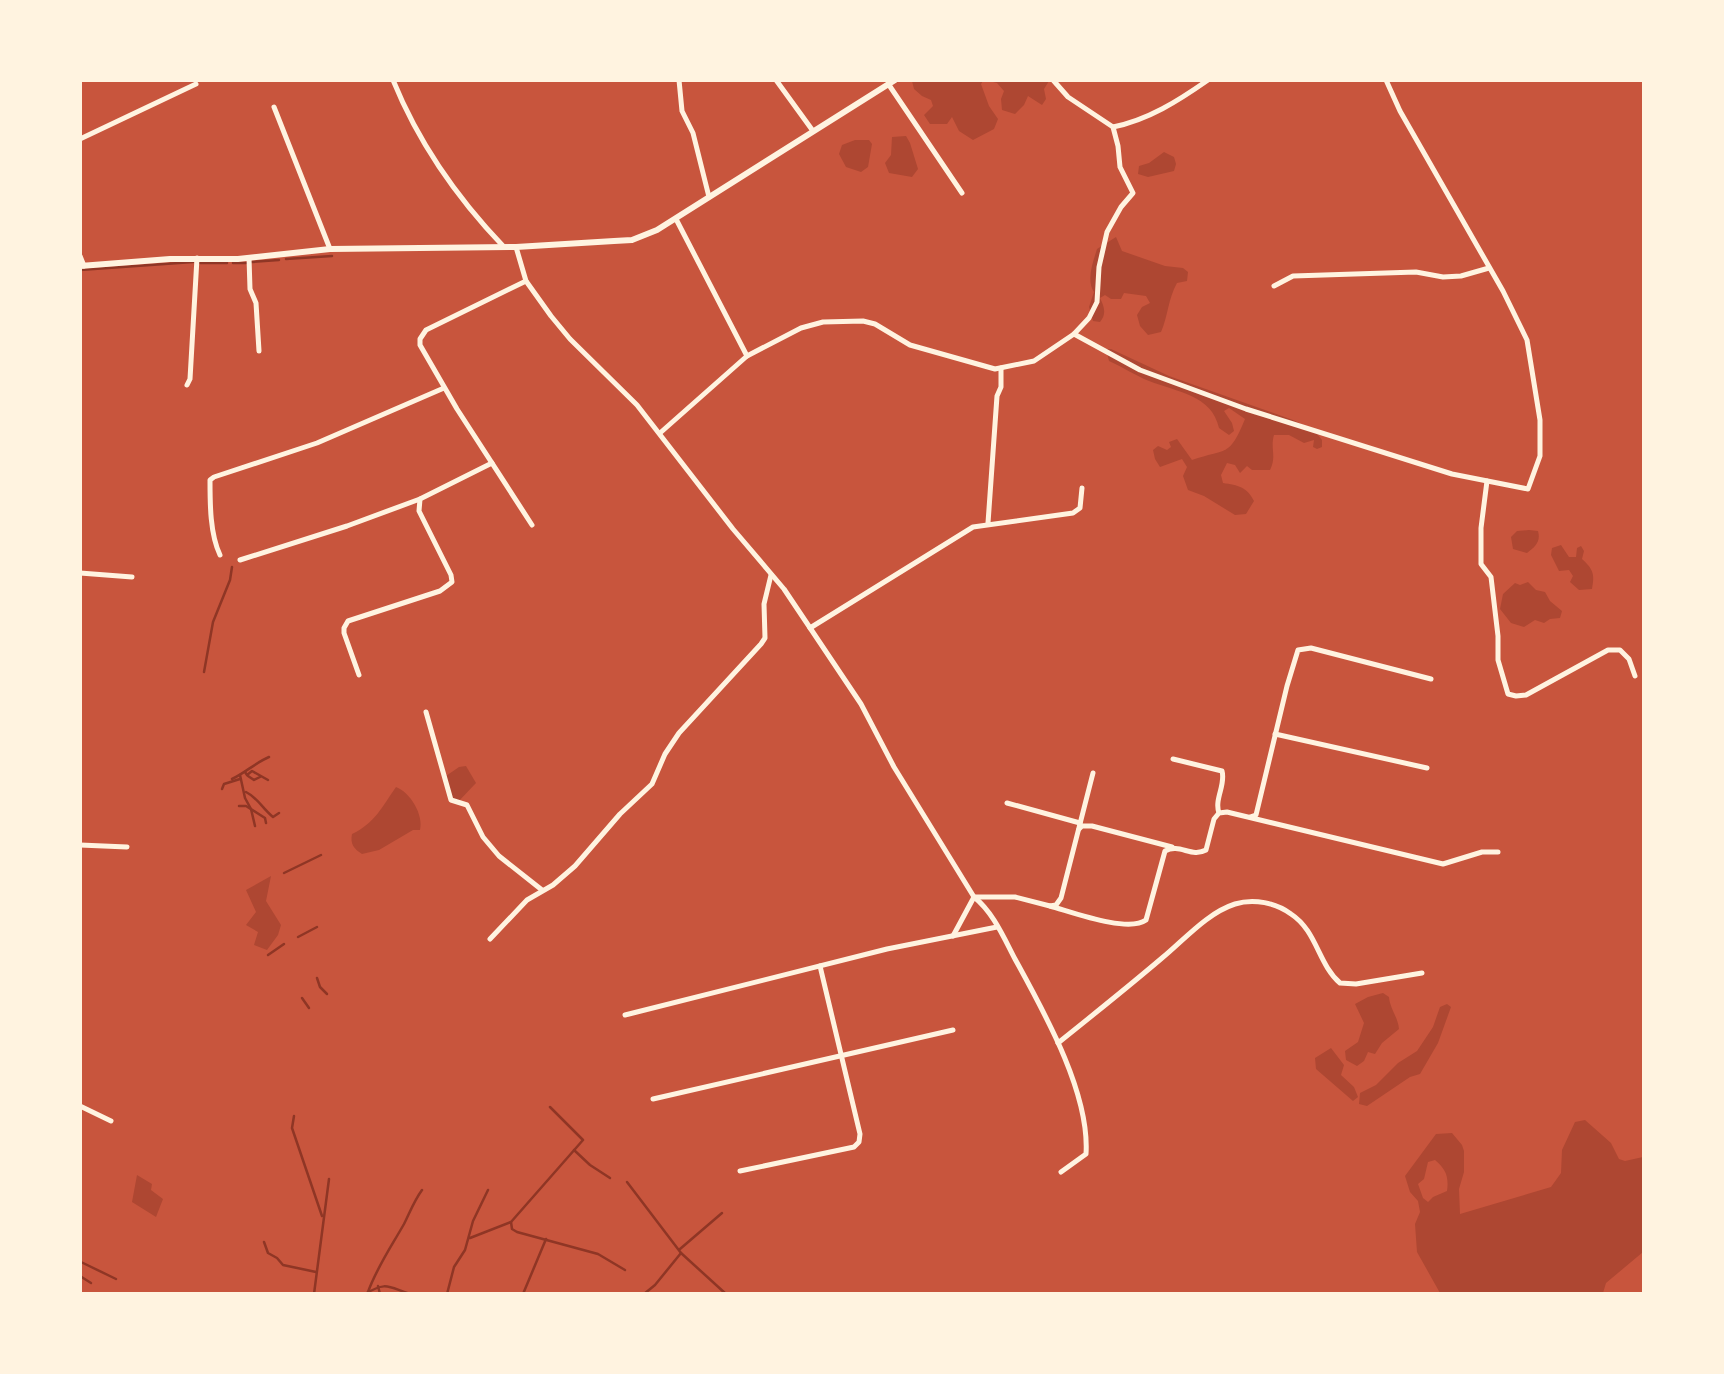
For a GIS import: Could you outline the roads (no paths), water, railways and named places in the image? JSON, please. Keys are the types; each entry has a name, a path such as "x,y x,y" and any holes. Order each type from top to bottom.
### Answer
{"street":[{"path":"393,80 436,166 480,223 504,247"},
{"path":"679,80 682,111 693,133 709,197"},
{"path":"776,80 813,131"},
{"path":"660,433 747,356 801,328 823,322 863,321 875,324 925,351 1001,368 1034,361 1074,334 1089,318 1097,302 1099,267 1107,232 1121,207 1133,194 1120,167 1118,146 1112,127 1068,97 1054,80"},
{"path":"1112,127 1132,123 1159,111 1208,80"},
{"path":"1074,334 1140,370 1246,409 1441,471 1527,490 1540,457 1540,420 1527,340 1503,291 1400,111 1386,80"},
{"path":"80,256 82,266 197,258 249,258 330,249 516,247 632,240 676,219 892,83 962,193"},
{"path":"80,139 196,84"},
{"path":"274,107 330,249"},
{"path":"676,219 747,356"},
{"path":"516,247 526,281 570,339 628,395 733,529 784,589 861,704 900,776 974,897 984,905 997,927 1040,1003 1058,1043 1080,1110 1087,1150 1085,1157 1062,1172"},
{"path":"187,384 190,379 197,258"},
{"path":"249,258 250,289 256,303 259,351"},
{"path":"1274,286 1293,276 1416,272 1443,277 1461,276 1489,268"},
{"path":"526,281 438,323 422,335 420,345 444,388 533,525"},
{"path":"988,523 1001,368"},
{"path":"220,555 214,539 210,491 210,480 214,477 317,443 444,388"},
{"path":"240,560 347,526 420,499 492,463"},
{"path":"1487,481 1480,528 1481,564 1491,577 1498,660 1508,694 1525,695 1608,650 1620,650 1629,659 1635,676"},
{"path":"810,628 972,527 1073,513 1080,508 1082,488"},
{"path":"359,675 345,633 344,628 348,621 440,590 452,582 452,575 419,511 420,499"},
{"path":"80,573 132,577"},
{"path":"490,939 520,906 553,885 575,866 620,814 652,784 665,754 679,733 765,638 764,604 771,575"},
{"path":"1250,817 1256,815 1298,650 1304,648 1431,679"},
{"path":"426,712 451,800 467,805 483,837 499,856 542,890"},
{"path":"1275,734 1427,768"},
{"path":"1173,759 1222,771 1224,778 1217,807 1219,813"},
{"path":"1050,906 1056,905 1061,898 1093,773"},
{"path":"1007,803 1080,826 1092,826 1194,854 1206,850 1214,819 1219,813 1227,811 1443,864 1482,852 1498,852"},
{"path":"80,845 127,847"},
{"path":"974,897 1015,897 1119,924 1140,924 1146,920 1166,851 1175,848"},
{"path":"953,936 974,897"},
{"path":"1058,1043 1205,922 1235,904 1261,902 1278,906 1293,914 1308,929 1327,967 1340,983 1356,984 1422,973"},
{"path":"625,1015 887,949 997,927"},
{"path":"740,1171 857,1145 860,1134 820,966"},
{"path":"653,1099 953,1030"},
{"path":"80,1106 111,1121"}],"waterway":[{"path":"286,259 332,256"},
{"path":"252,262 279,260"},
{"path":"80,270 193,262"},
{"path":"200,263 227,263"},
{"path":"233,263 246,263"},
{"path":"204,672 213,622 230,580 232,567"},
{"path":"232,779 269,757"},
{"path":"245,772 247,775 252,771 268,780"},
{"path":"240,775 255,826"},
{"path":"248,776 254,780 260,777"},
{"path":"222,789 224,784 240,779"},
{"path":"246,792 273,817 279,813"},
{"path":"239,806 246,806 265,818 266,823"},
{"path":"284,873 321,855"},
{"path":"298,937 317,927"},
{"path":"268,955 284,944"},
{"path":"317,978 320,987 327,994"},
{"path":"302,998 309,1008"},
{"path":"470,1238 511,1222 583,1140 550,1107"},
{"path":"294,1116 292,1128 322,1216"},
{"path":"574,1150 610,1178"},
{"path":"314,1294 329,1179"},
{"path":"627,1182 681,1253"},
{"path":"368,1292 422,1190"},
{"path":"447,1294 454,1267 465,1250 473,1221 488,1190"},
{"path":"680,1249 722,1213"},
{"path":"511,1222 512,1229 517,1232 598,1254 625,1270"},
{"path":"523,1294 546,1239"},
{"path":"264,1242 268,1253 283,1265 316,1272"},
{"path":"644,1294 655,1285 681,1253 726,1294"},
{"path":"81,1262 116,1279"},
{"path":"80,1276 91,1283"},
{"path":"378,1286 380,1294"},
{"path":"365,1294 383,1286 410,1294"},
{"path":"353,1294 364,1294"}]}
